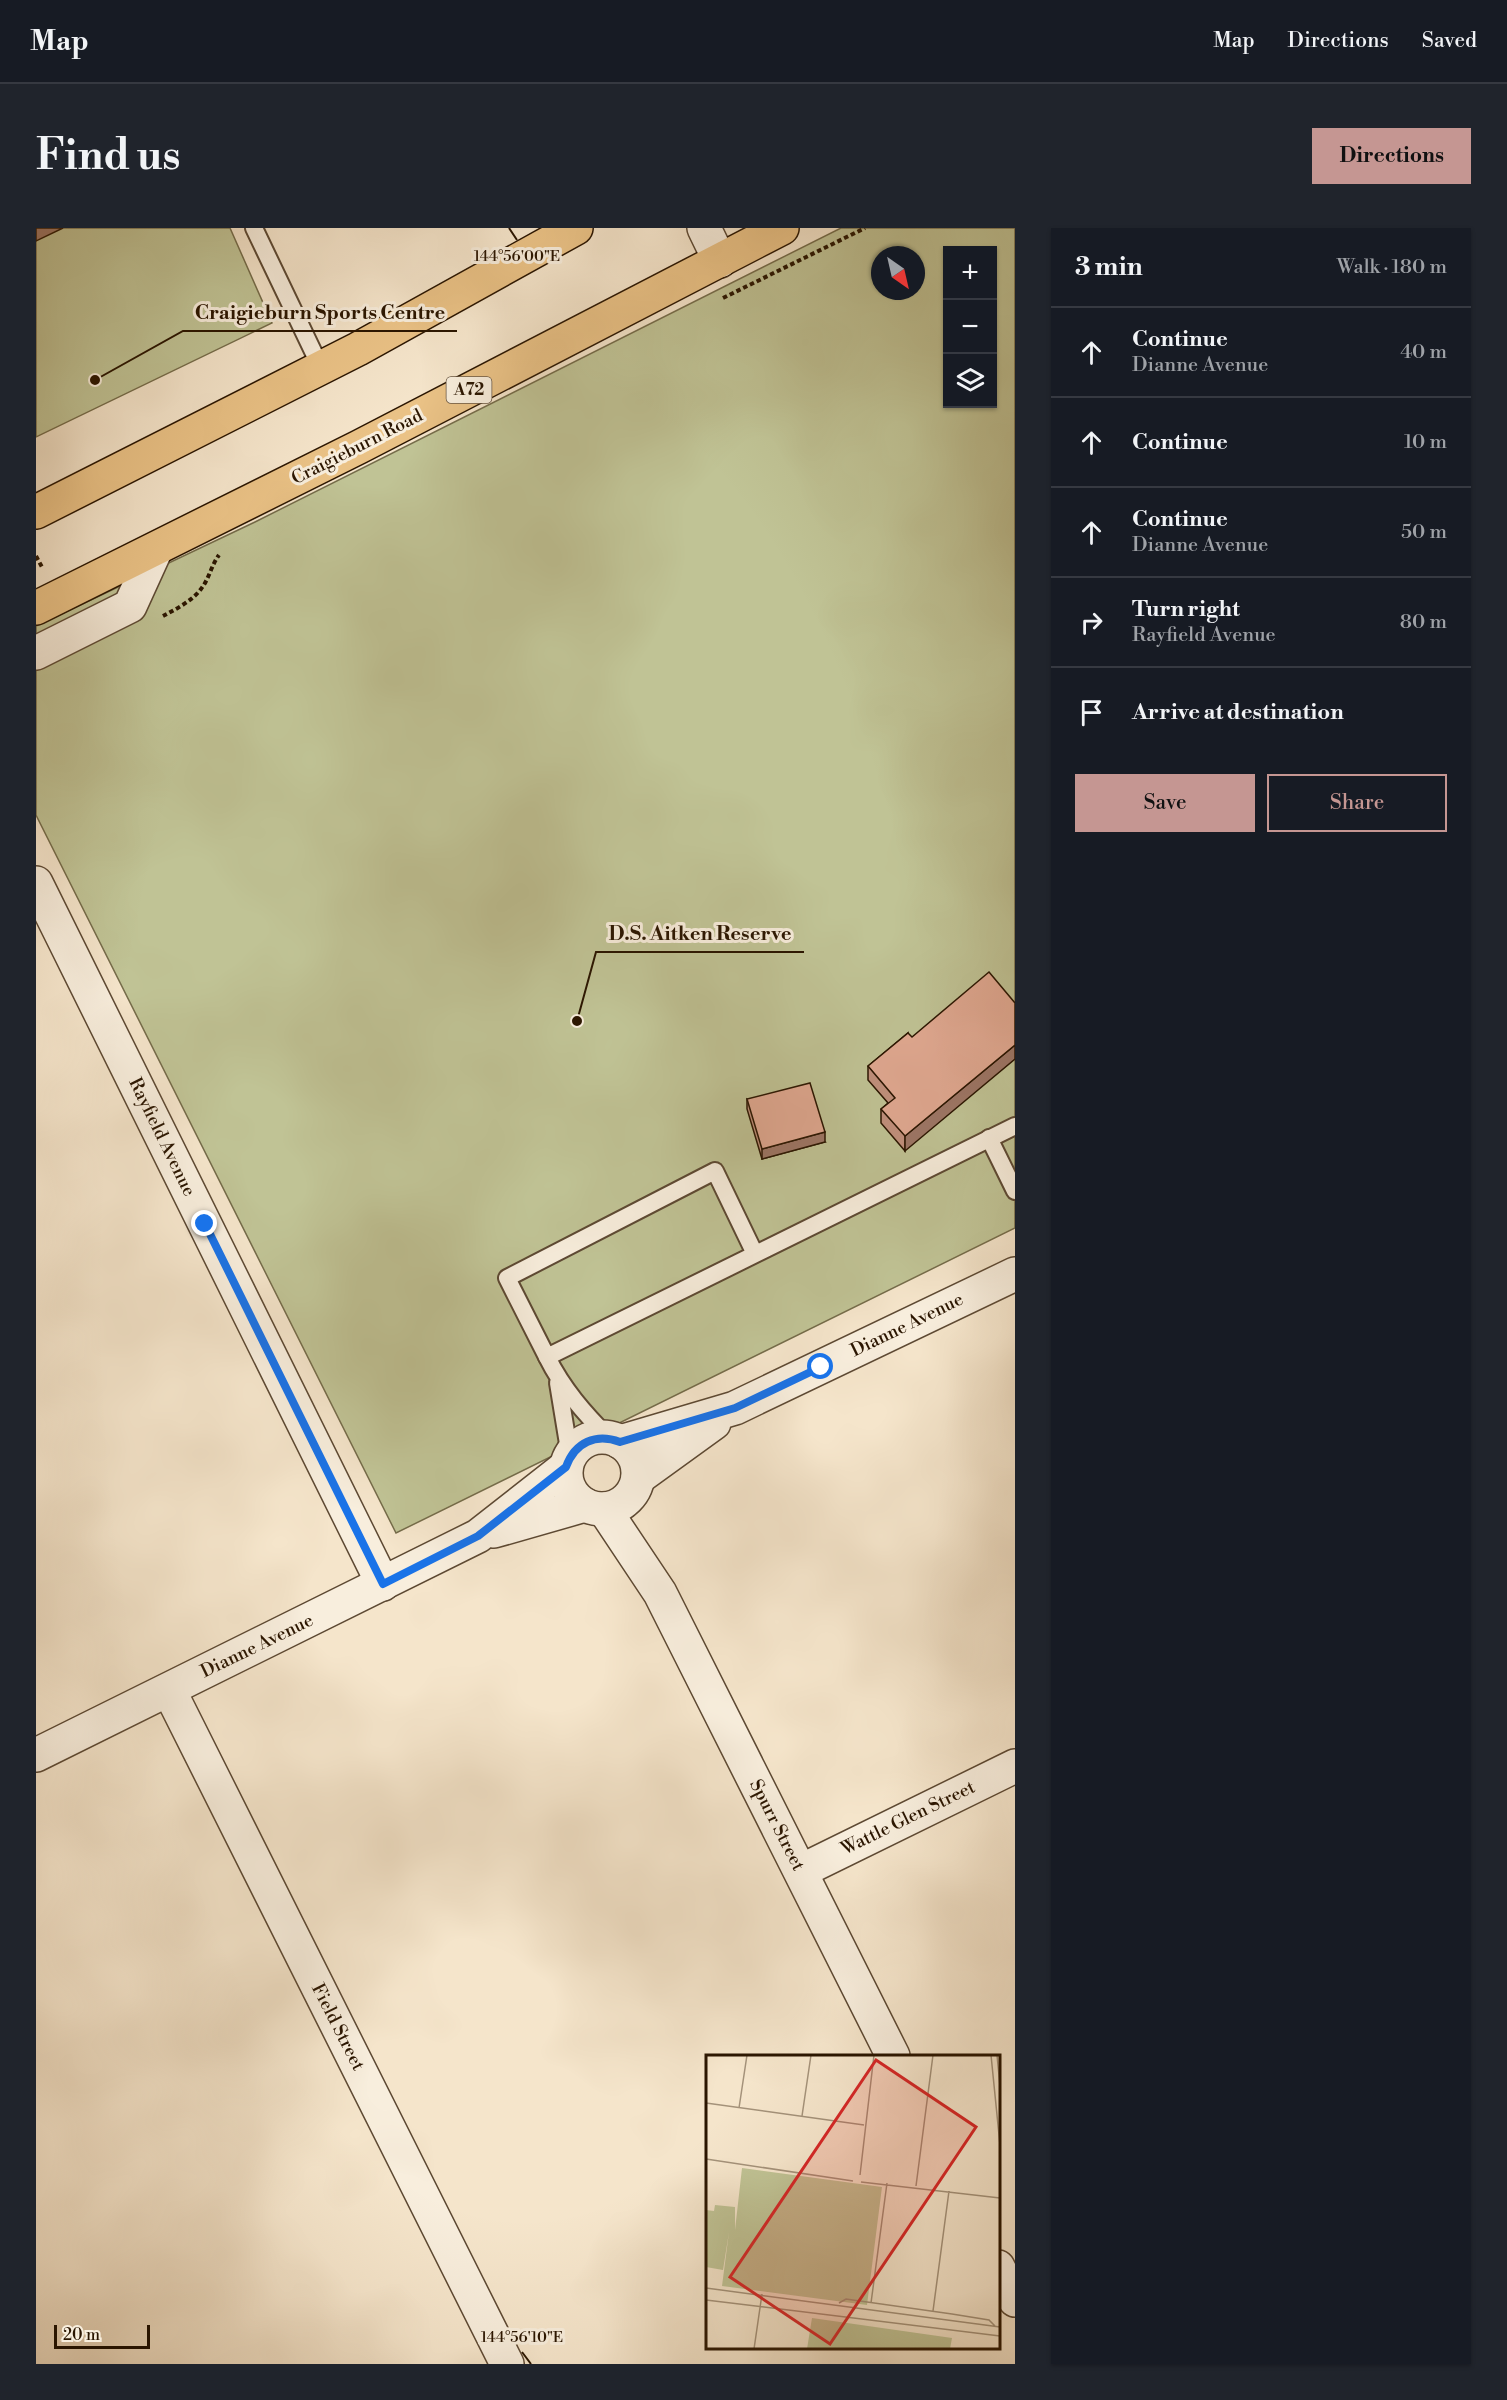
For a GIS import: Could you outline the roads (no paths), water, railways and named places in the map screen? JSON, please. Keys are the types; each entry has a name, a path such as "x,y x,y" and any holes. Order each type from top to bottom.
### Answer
{"main road":[{"path":"36,512 321,368 576,228"},
{"name":"Craigieburn Road","path":"36,608 369,442 782,228"}],"street":[{"path":"704,228 720,261"},
{"path":"36,653 130,606 156,549"},
{"name":"Rayfield Avenue","path":"36,883 383,1584"},
{"name":"Dianne Avenue","path":"615,1440 735,1408 1015,1274"},
{"name":"Dianne Avenue","path":"36,1755 478,1536 615,1497 735,1408"},
{"path":"598,1437 615,1440 634,1458 615,1497 570,1489 568,1462 587,1441 598,1437"},
{"name":"Dianne Avenue","path":"478,1536 568,1462"},
{"name":"Spurr Street","path":"615,1497 660,1593 893,2055"},
{"name":"Field Street","path":"169,1690 507,2364"},
{"name":"Wattle Glen Street","path":"801,1871 1015,1766"},
{"path":"1000,2269 1015,2300"}],"lane":[{"path":"254,228 321,368"},
{"path":"547,1357 1015,1126"},
{"path":"989,1138 1015,1191"},
{"path":"615,1440 576,1405 558,1379 507,1278 715,1171 755,1254"},
{"path":"558,1379 568,1462"}],"place":[{"name":"Craigieburn Sports Centre","path":"95,380"},
{"name":"D.S. Aitken Reserve","path":"577,1021"}]}
